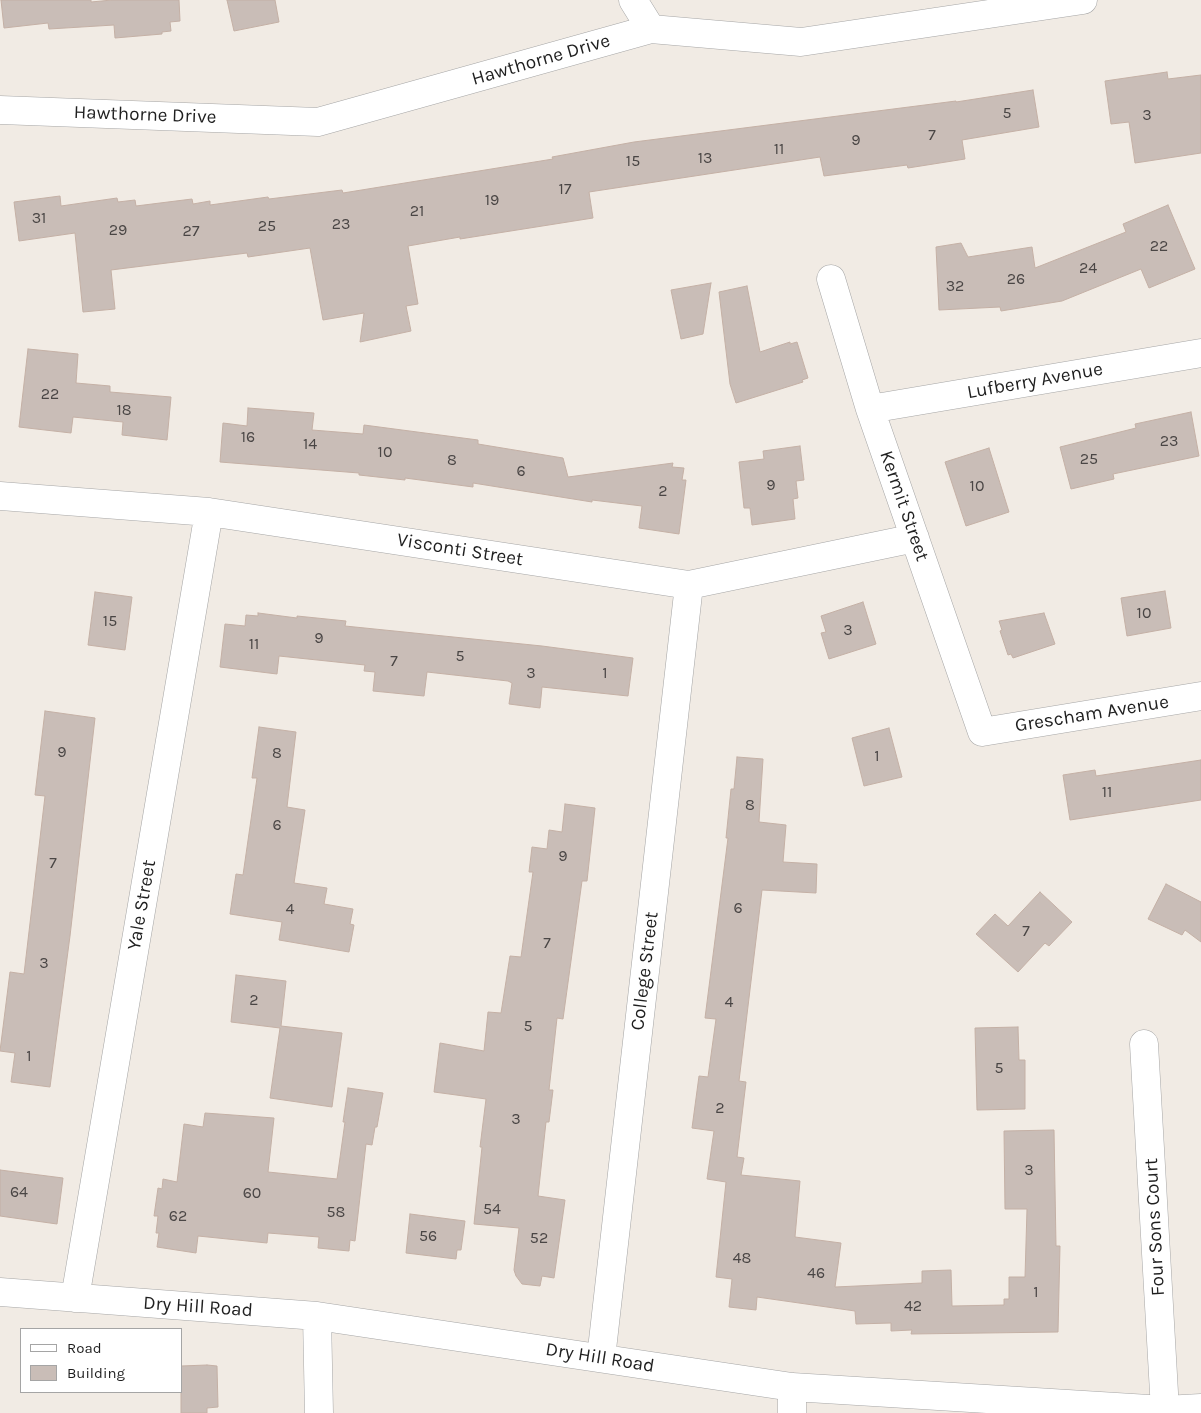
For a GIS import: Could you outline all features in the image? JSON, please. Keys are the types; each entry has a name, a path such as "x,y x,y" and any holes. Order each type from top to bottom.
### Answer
{"street":[{"path":"633,0 651,29"},
{"name":"Hawthorne Drive","path":"0,110 318,122 651,29 801,42 1036,3 1083,0"},
{"name":"Kermit Street","path":"831,278 870,409 982,732"},
{"name":"Lufberry Avenue","path":"870,409 1201,353"},
{"name":"Visconti Street","path":"0,496 209,512 689,585 915,538"},
{"name":"Yale Street","path":"75,1298 209,512"},
{"name":"College Street","path":"601,1358 689,585"},
{"name":"Grescham Avenue","path":"982,732 1201,696"},
{"name":"Four Sons Court","path":"1144,1044 1165,1410"},
{"name":"Dry Hill Road","path":"0,1292 317,1316 601,1358 792,1400 1165,1410 1201,1408"},
{"path":"317,1316 319,1413"}],"building":[{"path":"1,0 91,0 91,2 112,0 179,0 180,21 170,22 171,31 162,32 162,34 115,38 114,25 49,29 48,23 4,28"},
{"path":"227,0 275,0 279,22 234,31"},
{"path":"1167,72 1168,79 1201,75 1201,153 1135,163 1129,122 1111,124 1105,81"},
{"path":"1033,90 1039,127 962,140 965,159 908,168 907,165 824,176 820,157 589,192 593,218 408,246 418,304 406,306 411,331 360,342 364,313 323,320 310,248 248,257 247,253 111,270 115,309 83,312 75,233 19,241 14,202 60,196 61,206 117,198 118,202 135,200 136,206 192,199 193,204 210,201 210,205 342,190 343,193 553,159 552,157 634,142 956,102"},
{"path":"1168,205 1195,269 1149,288 1141,269 1062,301 1001,311 1000,307 939,310 936,247 961,243 968,257 1032,247 1035,268 1126,232 1123,224"},
{"path":"711,283 703,334 681,339 671,290"},
{"path":"747,286 760,352 790,342 790,344 797,342 808,378 802,380 803,382 736,403 730,384 719,292"},
{"path":"28,349 78,354 76,383 110,386 110,392 171,397 167,440 122,435 123,422 73,417 71,433 19,427"},
{"path":"248,408 314,413 312,430 363,434 364,425 478,440 478,444 563,458 568,477 673,463 672,467 684,468 682,480 686,480 679,534 639,528 642,506 592,500 592,502 473,483 473,487 405,478 405,480 359,475 359,473 220,462 223,423 247,426"},
{"path":"1191,412 1199,456 1113,474 1114,479 1071,489 1060,447 1136,428 1135,424"},
{"path":"800,446 804,480 796,481 798,498 793,499 795,519 752,525 750,508 744,508 739,462 764,459 763,451"},
{"path":"989,448 1009,512 966,526 945,462"},
{"path":"1165,591 1171,628 1127,636 1121,598"},
{"path":"95,592 132,597 125,650 88,645"},
{"path":"863,602 876,644 829,659 821,633 826,632 821,616"},
{"path":"258,613 346,621 345,626 542,646 633,658 628,696 542,687 540,708 509,704 512,683 508,681 427,672 424,696 373,691 375,672 364,671 365,665 279,656 277,674 220,667 225,624 245,626 246,615 258,616"},
{"path":"1044,613 1055,644 1013,658 1011,654 1008,655 1000,631 1002,630 999,621"},
{"path":"45,711 95,718 70,936 50,1087 11,1082 15,1053 0,1051 10,972 24,974 45,796 35,795"},
{"path":"259,727 296,732 287,807 305,810 294,883 327,888 324,904 353,909 350,924 354,925 349,952 279,940 282,922 230,914 236,874 243,875 257,778 252,778"},
{"path":"889,728 902,777 864,786 852,738"},
{"path":"737,757 763,759 759,822 786,825 783,862 817,864 816,893 762,890 739,1081 746,1082 737,1157 744,1158 741,1175 800,1181 795,1237 841,1243 835,1287 922,1283 922,1271 951,1270 952,1306 1004,1305 1004,1299 1009,1299 1009,1277 1025,1277 1027,1209 1005,1209 1004,1131 1054,1130 1056,1246 1060,1246 1058,1332 911,1334 912,1330 891,1331 891,1323 856,1324 855,1311 757,1297 756,1310 729,1307 732,1279 716,1277 726,1182 707,1179 714,1131 692,1128 699,1076 708,1077 716,1019 705,1018 728,838 726,838 731,789 734,789"},
{"path":"1201,760 1201,800 1070,820 1063,775 1095,770 1096,776"},
{"path":"565,804 595,808 587,881 582,881 563,1019 557,1018 549,1090 553,1090 549,1122 546,1122 538,1196 565,1200 554,1278 542,1276 540,1286 522,1284 516,1276 514,1270 519,1228 474,1224 486,1099 434,1092 440,1043 484,1051 488,1012 501,1013 510,956 521,957 533,872 529,872 532,847 547,849 549,830 562,832"},
{"path":"1166,884 1201,902 1201,942 1185,930 1182,935 1148,919"},
{"path":"1040,892 1072,922 1049,946 1045,943 1018,972 976,934 995,914 1008,926"},
{"path":"236,975 286,981 281,1026 342,1033 332,1107 270,1098 280,1028 231,1022"},
{"path":"1018,1027 1019,1060 1025,1060 1025,1109 977,1110 975,1028"},
{"path":"348,1088 383,1093 372,1145 366,1144 355,1241 350,1240 349,1251 318,1248 319,1237 268,1233 267,1243 198,1236 196,1253 157,1247 159,1233 156,1233 158,1216 154,1216 158,1188 162,1189 163,1179 177,1182 184,1124 203,1127 205,1113 274,1118 268,1172 337,1179"},
{"path":"0,1170 63,1178 57,1224 0,1216"},
{"path":"410,1214 465,1221 461,1250 457,1250 456,1259 406,1253"},
{"path":"182,1366 217,1366 218,1407 207,1408 207,1413 181,1413"}]}
